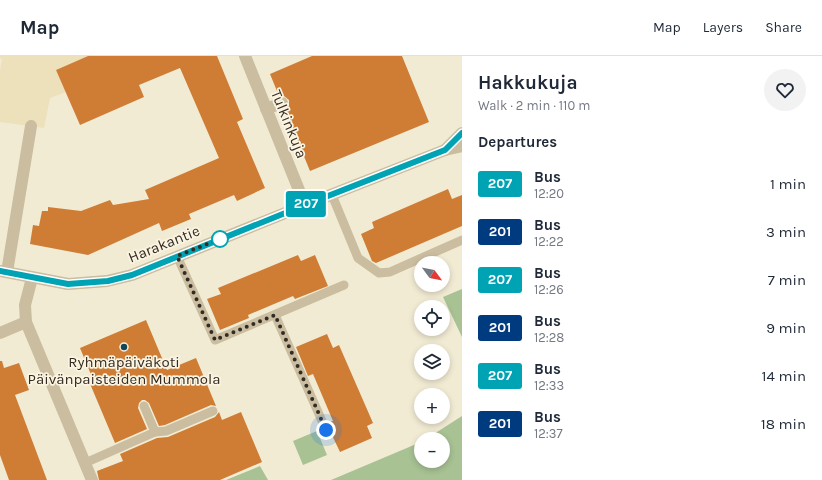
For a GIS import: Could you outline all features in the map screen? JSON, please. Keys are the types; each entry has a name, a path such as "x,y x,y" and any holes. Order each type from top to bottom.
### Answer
{"street":[{"name":"Tulkinkuja","path":"245,56 305,205"},
{"path":"266,109 282,103"},
{"path":"4,272 31,126"},
{"name":"Harakantie","path":"445,150 462,133"},
{"name":"Harakantie","path":"4,272 68,284 108,281 132,275 445,150 462,146"},
{"path":"32,278 25,305 26,322 92,480"},
{"path":"0,333 26,322"}],"lane":[{"path":"332,195 358,258 379,273 390,272 462,240"},
{"path":"177,256 215,340 344,285"},
{"path":"275,315 326,430"},
{"path":"144,406 155,432"},
{"path":"85,463 155,432 166,431 213,411"}],"green space":[{"path":"462,289 462,337 450,312 450,300 444,300 443,297"},
{"path":"462,416 462,480 331,480 414,445 414,468 450,468 450,432 437,432"},
{"path":"317,431 327,455 303,465 293,441"},
{"path":"260,466 268,480 226,480"}],"shaded area":[{"path":"0,56 88,56 56,70 66,92 50,98 44,128 0,122 0,70 2,59"}],"building":[{"path":"88,56 217,56 243,119 237,122 265,188 237,201 234,195 189,214 191,219 162,231 159,223 88,255 30,244 33,225 39,226 42,211 48,211 48,207 81,211 110,200 113,205 149,199 145,190 219,158 180,68 139,85 144,97 80,125 56,70"},
{"path":"312,56 402,56 429,122 310,171 285,110 289,105 289,100 284,96 279,96 270,74"},
{"path":"448,189 452,199 462,195 462,226 376,263 372,261 361,234 374,228 372,222"},
{"path":"298,255 301,261 315,255 328,286 295,299 293,296 248,315 249,318 220,330 207,299 221,294 218,288"},
{"path":"146,320 167,370 196,358 216,406 211,405 165,425 159,426 149,403 142,400 139,403 138,408 147,429 115,443 88,379 92,377 80,348"},
{"path":"327,334 333,348 339,345 373,423 367,426 372,438 340,452 331,433 332,428 329,422 333,421 313,374 308,376 296,347"},
{"path":"0,361 2,361 4,368 19,363 29,390 15,395 47,480 9,480 0,455"},
{"path":"219,412 222,420 241,412 262,462 220,480 99,480 97,471 123,461 120,454 157,438 168,437 215,417"}],"bus line":[{"name":"207","path":"0,271 68,284 88,284 132,275 445,150 462,133"}],"place":[{"name":"Ryhmäpäiväkoti Päivänpaisteiden Mummola","path":"124,347"}],"route":[{"path":"220,239 177,256 215,340 275,315 326,430"}]}
